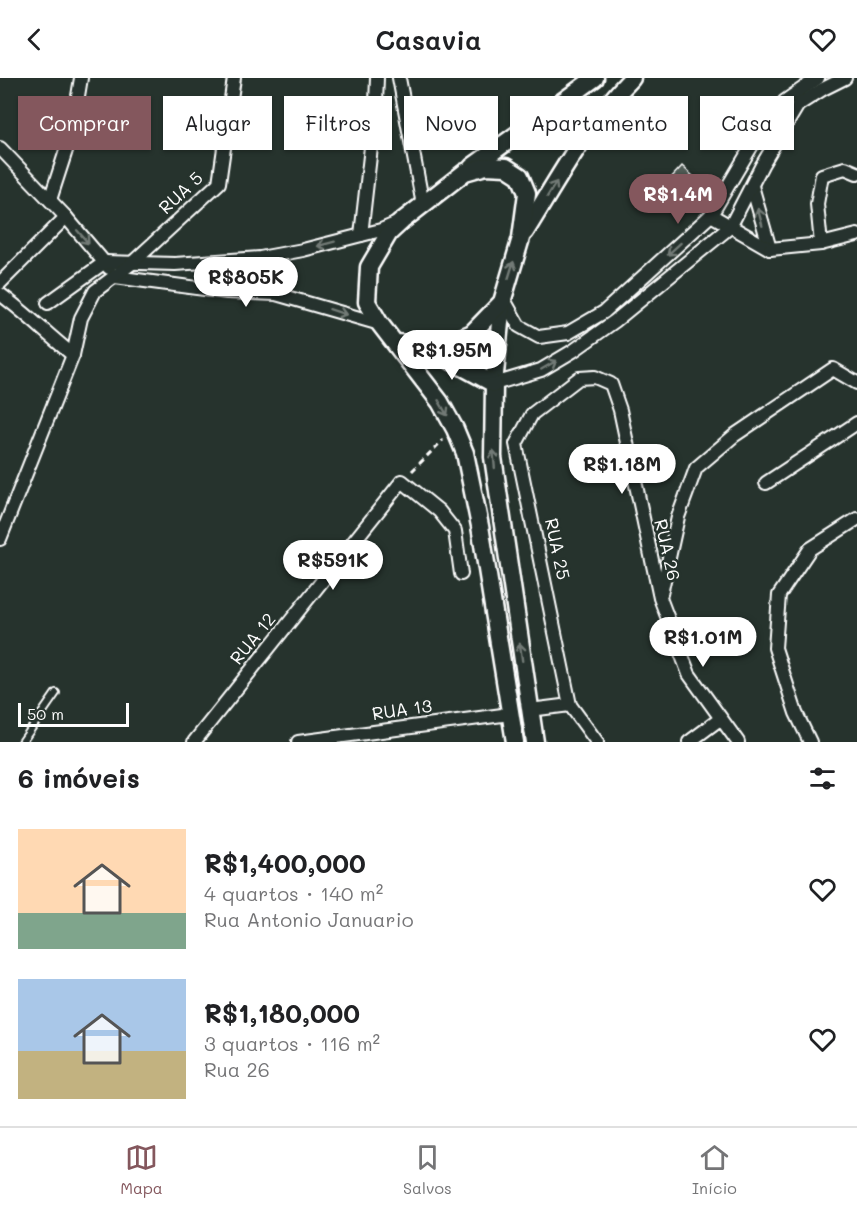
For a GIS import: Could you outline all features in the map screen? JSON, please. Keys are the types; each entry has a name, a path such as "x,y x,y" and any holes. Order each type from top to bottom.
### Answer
{"main road":[{"path":"515,742 480,526 465,453 440,402 397,343 380,324 367,302 369,267 389,233 402,221 465,172 595,78"},
{"path":"521,238 575,153 619,91 632,78"},
{"path":"465,172 486,166 506,167 520,176 527,193 521,238 502,300 494,384 493,457 535,742"},
{"path":"397,343 426,347 454,341 472,333 502,300"},
{"path":"426,347 494,384"}],"street":[{"path":"50,200 72,132 81,78"},
{"name":"RUA 5","path":"0,539 73,355 81,318 95,291 131,264 219,183 234,78"},
{"path":"361,235 377,78"},
{"path":"399,78 423,205"},
{"path":"502,300 519,326 540,337 568,333 604,312 711,215 757,136 785,100 818,78"},
{"path":"494,384 541,370 573,351 615,321 730,227 798,105 845,78"},
{"path":"0,148 66,217 115,277 227,292 276,294 380,324"},
{"path":"821,244 817,204 822,175 845,168 857,172"},
{"path":"752,186 770,249"},
{"path":"711,215 770,249 821,244 857,235"},
{"path":"0,283 66,217"},
{"path":"48,303 105,262 175,264 260,258 361,235 402,221"},
{"path":"0,294 73,355"},
{"path":"660,598 678,516 696,468 735,435 833,369 857,383"},
{"name":"RUA 25","path":"597,742 570,705 516,444 532,414 579,378 595,377 611,384"},
{"name":"RUA 26","path":"611,384 620,410 660,598 689,674 738,742"},
{"path":"766,483 857,423"},
{"path":"402,481 439,511 455,531 461,574"},
{"name":"RUA 12","path":"194,742 402,481"},
{"path":"810,742 796,713 775,648 779,595 810,549 857,519"},
{"path":"530,710 570,705"},
{"name":"RUA 13","path":"298,742 510,714"},
{"path":"689,742 720,719"}],"lane":[{"path":"22,742 56,693"}],"path":[{"path":"402,481 455,429"}],"building":[{"path":"682,166 709,191 695,206 668,181"}]}
